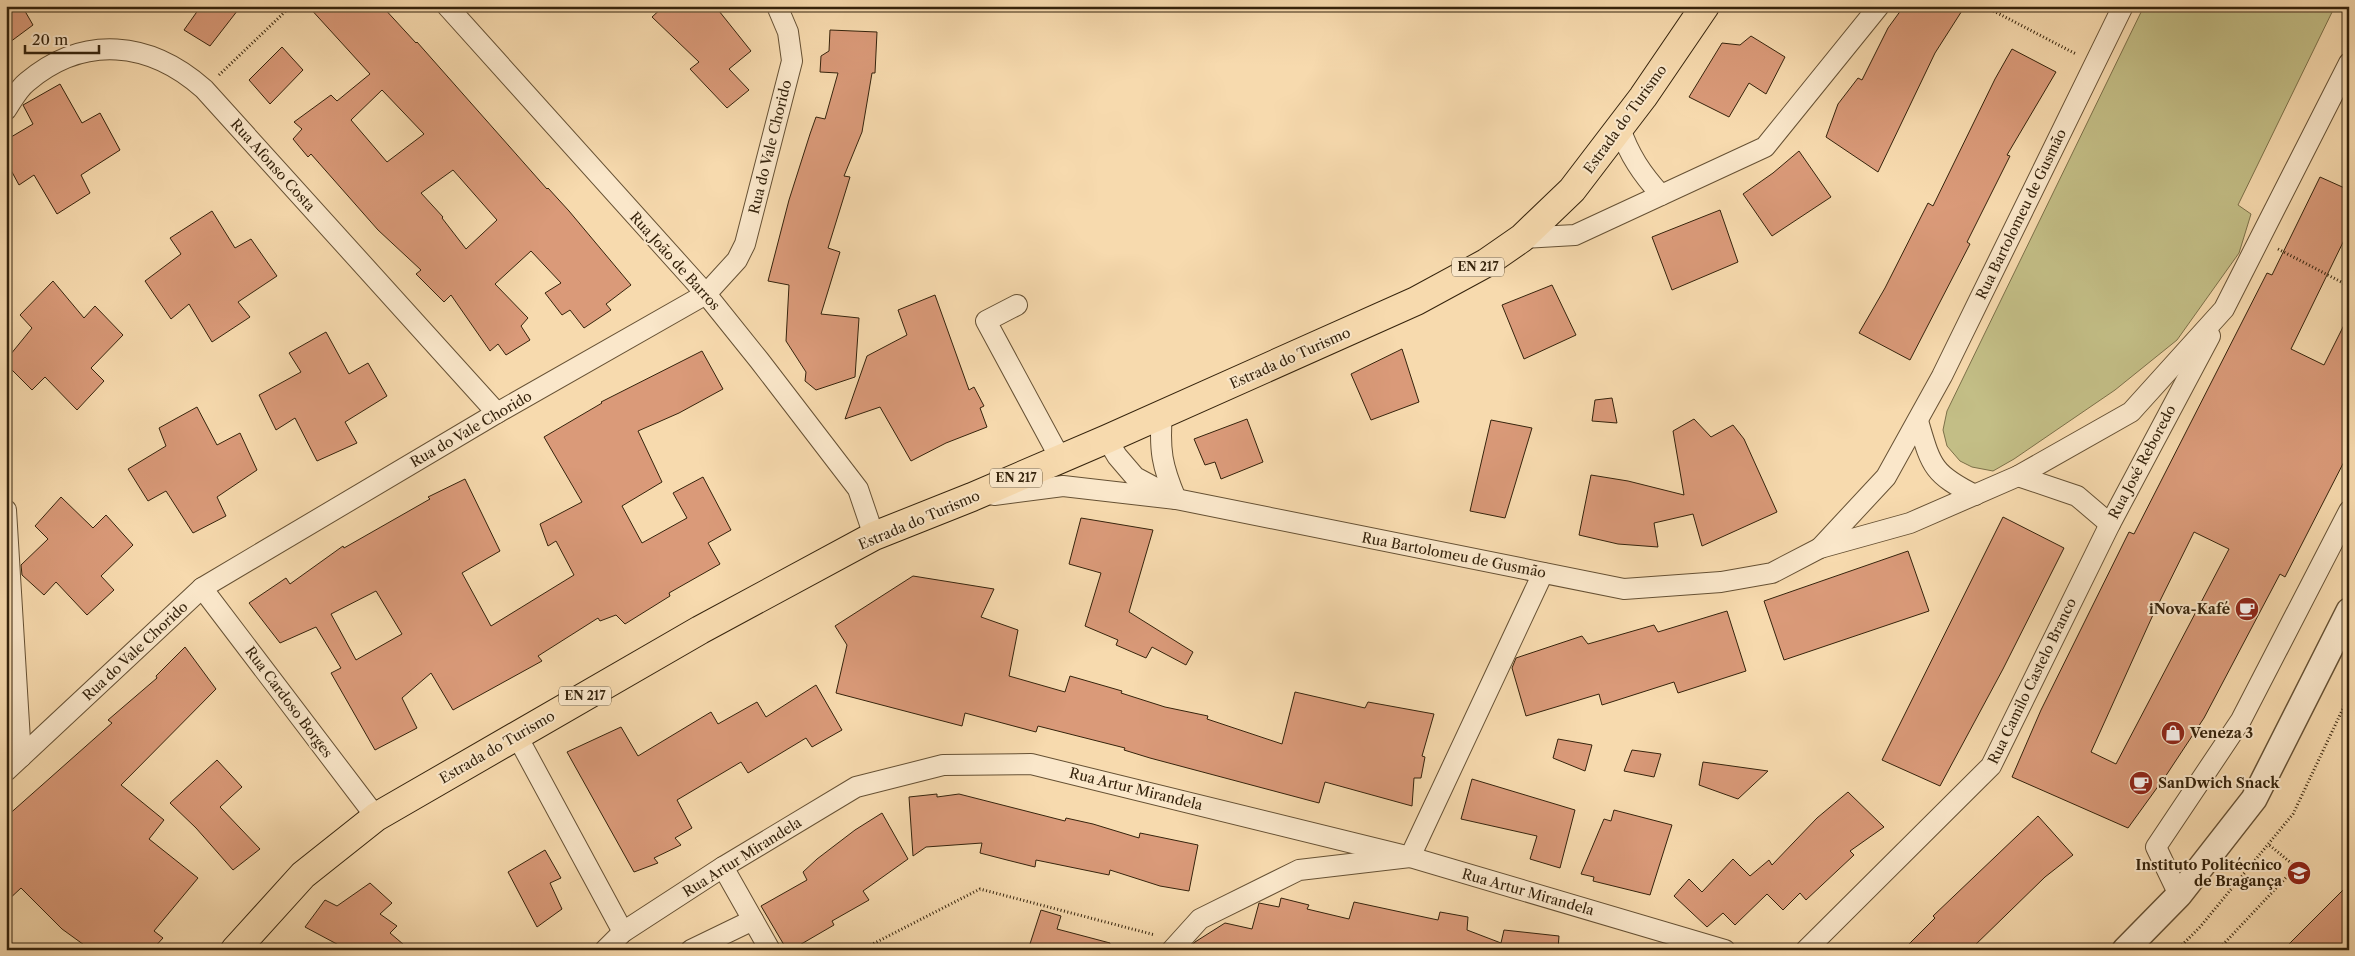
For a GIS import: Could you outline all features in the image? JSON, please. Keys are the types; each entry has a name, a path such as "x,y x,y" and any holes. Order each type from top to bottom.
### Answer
{"main road":[{"name":"Estrada do Turismo","path":"235,950 303,875 376,817 700,630 874,536 972,497 1107,439 1416,302 1486,263 1522,238 1572,190 1620,128 1705,6"}],"street":[{"name":"Rua João de Barros","path":"447,6 706,294 858,489 874,536"},
{"name":"Rua do Vale Chorido","path":"6,771 202,588 498,413 706,294 737,260 746,244 792,62 788,32 777,6"},
{"path":"1522,238 1575,235 1765,147 1879,6"},
{"name":"Rua Bartolomeu de Gusmão","path":"1820,548 1886,477 1918,421 1942,376 2123,6"},
{"name":"Rua Afonso Costa","path":"6,110 25,83 53,64 85,51 116,49 169,63 204,89 498,413"},
{"name":"Rua José Reboredo","path":"2018,476 2077,496 2110,524 2224,309 2349,64"},
{"path":"1620,128 1628,152 1642,173 1661,195"},
{"path":"1017,305 986,322 1060,458"},
{"name":"Rua José Reboredo","path":"2018,476 2131,412 2224,309"},
{"path":"972,497 1063,486 1176,499 1163,467 1160,440 1162,414"},
{"path":"1918,421 1929,459 1948,481 1975,495"},
{"name":"Rua Bartolomeu de Gusmão","path":"1107,439 1117,456 1135,478 1176,499 1624,589 1720,582 1772,573 1820,548 1910,523 2018,476"},
{"path":"6,510 21,757"},
{"path":"2179,895 2156,847 2241,720 2349,511"},
{"name":"Rua Camilo Castelo Branco","path":"1806,950 1991,766 2110,524"},
{"path":"1175,946 1200,919 1299,870 1410,857 1543,573"},
{"name":"Rua Cardoso Borges","path":"202,588 376,817"},
{"path":"2125,950 2179,895 2254,799 2349,611"},
{"path":"517,736 623,932"},
{"name":"Rua Artur Mirandela","path":"605,950 623,932 723,867 856,787 943,765 1031,764 1410,857 1682,943 1725,950"},
{"path":"723,867 770,950"},
{"path":"691,950 753,920"}],"path":[{"path":"204,89 291,6"},
{"path":"1984,6 2095,64"},
{"path":"2260,239 2349,286"},
{"path":"2177,950 2200,927 2293,814 2349,696"},
{"path":"2218,950 2296,867 2268,844"},
{"path":"861,950 980,889 1175,946"}],"shaded area":[{"path":"2144,6 2335,6 2238,205 2251,214 2239,253 2177,340 2115,390 2014,459 1993,471 1972,467 1960,461 1947,446 1943,430 1947,411"}],"building":[{"path":"6,6 22,6 33,25 6,45"},
{"path":"201,6 241,6 210,46 184,30"},
{"path":"308,6 382,6 417,42 547,189 569,211 631,285 606,304 611,310 584,328 570,310 562,315 545,293 561,283 531,251 495,284 528,318 521,326 530,340 506,355 498,344 490,351 451,295 444,302 416,274 421,270 378,230 311,154 308,157 293,139 302,129 294,122 331,95 337,101 370,74","holes":["382,90 424,134 387,162 351,120","453,170 497,220 466,249 443,217 421,193"]},
{"path":"664,6 715,6 751,51 729,69 749,90 727,108 690,69 699,62 652,17"},
{"path":"1904,6 1965,6 1935,53 1878,172 1826,137 1838,104 1858,78 1862,80 1888,28"},
{"path":"830,30 877,32 875,73 872,73 862,132 844,176 850,177 828,248 840,252 821,314 859,318 855,377 816,390 805,381 806,372 786,341 789,285 768,281 789,200 810,134 816,117 825,119 838,73 820,72 821,56 829,51"},
{"path":"1751,36 1785,57 1766,94 1749,83 1729,117 1689,97 1722,43 1740,45"},
{"path":"282,47 303,70 270,104 249,80"},
{"path":"2012,49 2056,72 2007,155 2010,156 1967,242 1970,244 1910,360 1859,333 1885,288 1928,203 1933,206 1995,79"},
{"path":"60,84 82,123 100,113 120,150 81,175 90,193 57,214 34,175 19,185 6,161 6,140 33,124 23,105"},
{"path":"1799,151 1831,197 1772,236 1743,194 1773,173"},
{"path":"2320,177 2349,190 2349,230 2291,349 2324,365 2349,315 2349,452 2285,577 2280,574 2204,718 2128,828 2012,777 2041,710 2129,532 2134,534 2267,273 2272,275","holes":["2194,532 2229,549 2116,764 2091,752 2152,617"]},
{"path":"1720,210 1738,262 1672,290 1652,237"},
{"path":"212,211 235,248 251,239 277,276 238,302 250,317 212,342 189,304 171,319 145,281 181,254 170,238"},
{"path":"53,281 84,318 95,306 123,335 91,368 104,381 77,410 45,377 32,390 6,364 6,360 32,328 20,315"},
{"path":"1552,285 1576,335 1524,359 1502,305"},
{"path":"935,295 969,390 974,387 984,406 980,408 987,427 946,443 911,461 880,407 845,419 867,356 907,335 898,310"},
{"path":"326,332 349,374 368,363 387,396 345,422 357,443 317,461 295,418 276,430 259,395 301,372 289,353"},
{"path":"1402,349 1419,402 1371,420 1351,374"},
{"path":"702,351 723,389 679,413 638,431 662,482 622,506 642,543 687,518 673,493 703,477 731,530 708,543 720,564 669,593 670,596 625,624 616,615 600,621 598,618 538,656 542,661 453,710 431,673 402,698 417,728 375,750 331,673 341,668 316,627 280,643 249,603 286,578 290,584 343,546 344,548 430,499 428,497 465,479 500,551 462,573 491,626 574,575 556,541 548,546 540,524 582,502 544,437 601,402","holes":["376,591 402,634 356,660 331,614"]},
{"path":"1612,398 1617,423 1592,421 1595,400"},
{"path":"197,407 217,445 240,433 257,470 217,497 226,516 193,533 166,491 148,501 128,469 166,446 159,428"},
{"path":"1247,419 1263,462 1221,479 1215,462 1205,465 1194,439"},
{"path":"1694,419 1711,437 1733,425 1744,439 1777,512 1702,546 1693,514 1654,523 1658,547 1618,544 1579,535 1591,475 1628,481 1684,495 1673,431"},
{"path":"1491,420 1532,428 1505,518 1470,511"},
{"path":"61,497 93,528 106,515 133,545 101,576 114,590 87,615 56,582 44,595 22,575 21,565 48,539 35,526"},
{"path":"2003,517 2064,548 2003,669 1940,786 1882,760"},
{"path":"1081,518 1153,530 1129,612 1193,652 1186,665 1152,647 1146,658 1116,645 1118,640 1085,626 1101,573 1069,564"},
{"path":"1908,551 1929,611 1784,660 1764,601"},
{"path":"913,576 994,589 981,617 1018,630 1009,676 1065,692 1070,676 1122,691 1121,693 1165,707 1208,716 1207,719 1282,744 1295,692 1365,708 1368,702 1434,714 1422,756 1425,757 1421,778 1414,778 1412,806 1325,782 1319,803 1150,758 1124,750 1125,748 1038,726 1036,732 965,713 962,726 836,693 847,645 835,626"},
{"path":"1727,611 1746,671 1678,693 1674,682 1602,705 1599,694 1526,716 1512,668 1516,658 1582,636 1588,644 1654,625 1658,632"},
{"path":"185,647 216,689 121,785 164,820 149,839 198,878 154,931 163,938 152,950 91,950 62,929 21,888 6,902 6,817 112,723 108,720 157,678 156,676"},
{"path":"816,685 842,730 812,747 806,738 748,773 741,762 677,800 692,828 675,838 681,845 654,858 658,863 634,872 567,752 621,727 638,756 711,712 718,724 757,702 766,717"},
{"path":"1558,739 1592,745 1585,771 1553,758"},
{"path":"1632,750 1661,754 1654,777 1624,771"},
{"path":"217,760 242,787 220,807 260,849 233,870 196,828 170,803"},
{"path":"1703,762 1768,771 1738,799 1699,785"},
{"path":"1472,779 1575,810 1560,868 1530,859 1537,836 1461,819"},
{"path":"1848,792 1884,827 1850,851 1854,855 1806,900 1800,893 1783,910 1767,894 1735,925 1723,913 1707,927 1674,896 1689,879 1702,892 1733,859 1750,876 1769,860 1772,865 1817,818"},
{"path":"937,794 937,797 959,794 1065,821 1066,818 1093,824 1139,838 1140,833 1198,845 1189,891 1160,886 1110,870 1109,875 1036,860 1035,867 980,853 982,843 926,847 913,856 909,797"},
{"path":"1614,810 1672,825 1650,895 1593,881 1594,877 1581,874 1604,819 1611,821"},
{"path":"882,813 908,859 863,891 869,900 832,921 834,925 791,950 787,950 761,906 807,880 803,872 817,859 855,830"},
{"path":"2038,816 2073,855 2045,877 1970,950 1903,950 1935,918 1933,916"},
{"path":"545,850 561,878 550,883 562,909 537,927 508,872"},
{"path":"370,883 392,903 380,914 397,926 390,933 410,950 348,950 305,927 325,900 337,906"},
{"path":"2349,884 2349,950 2283,950"},
{"path":"1281,898 1309,905 1307,909 1349,919 1354,902 1438,920 1440,912 1468,917 1467,930 1501,943 1504,930 1559,936 1558,950 1188,950 1195,942 1225,923 1252,929 1259,903 1279,907"},
{"path":"1041,910 1061,916 1057,929 1110,943 1109,950 1028,950"}],"place":[{"name":"iNova-Kafé","path":"2247,609"},
{"name":"Veneza 3","path":"2173,733"},
{"name":"SanDwich Snack","path":"2141,783"},
{"name":"Instituto Politécnico de Bragança","path":"2299,873"}]}
